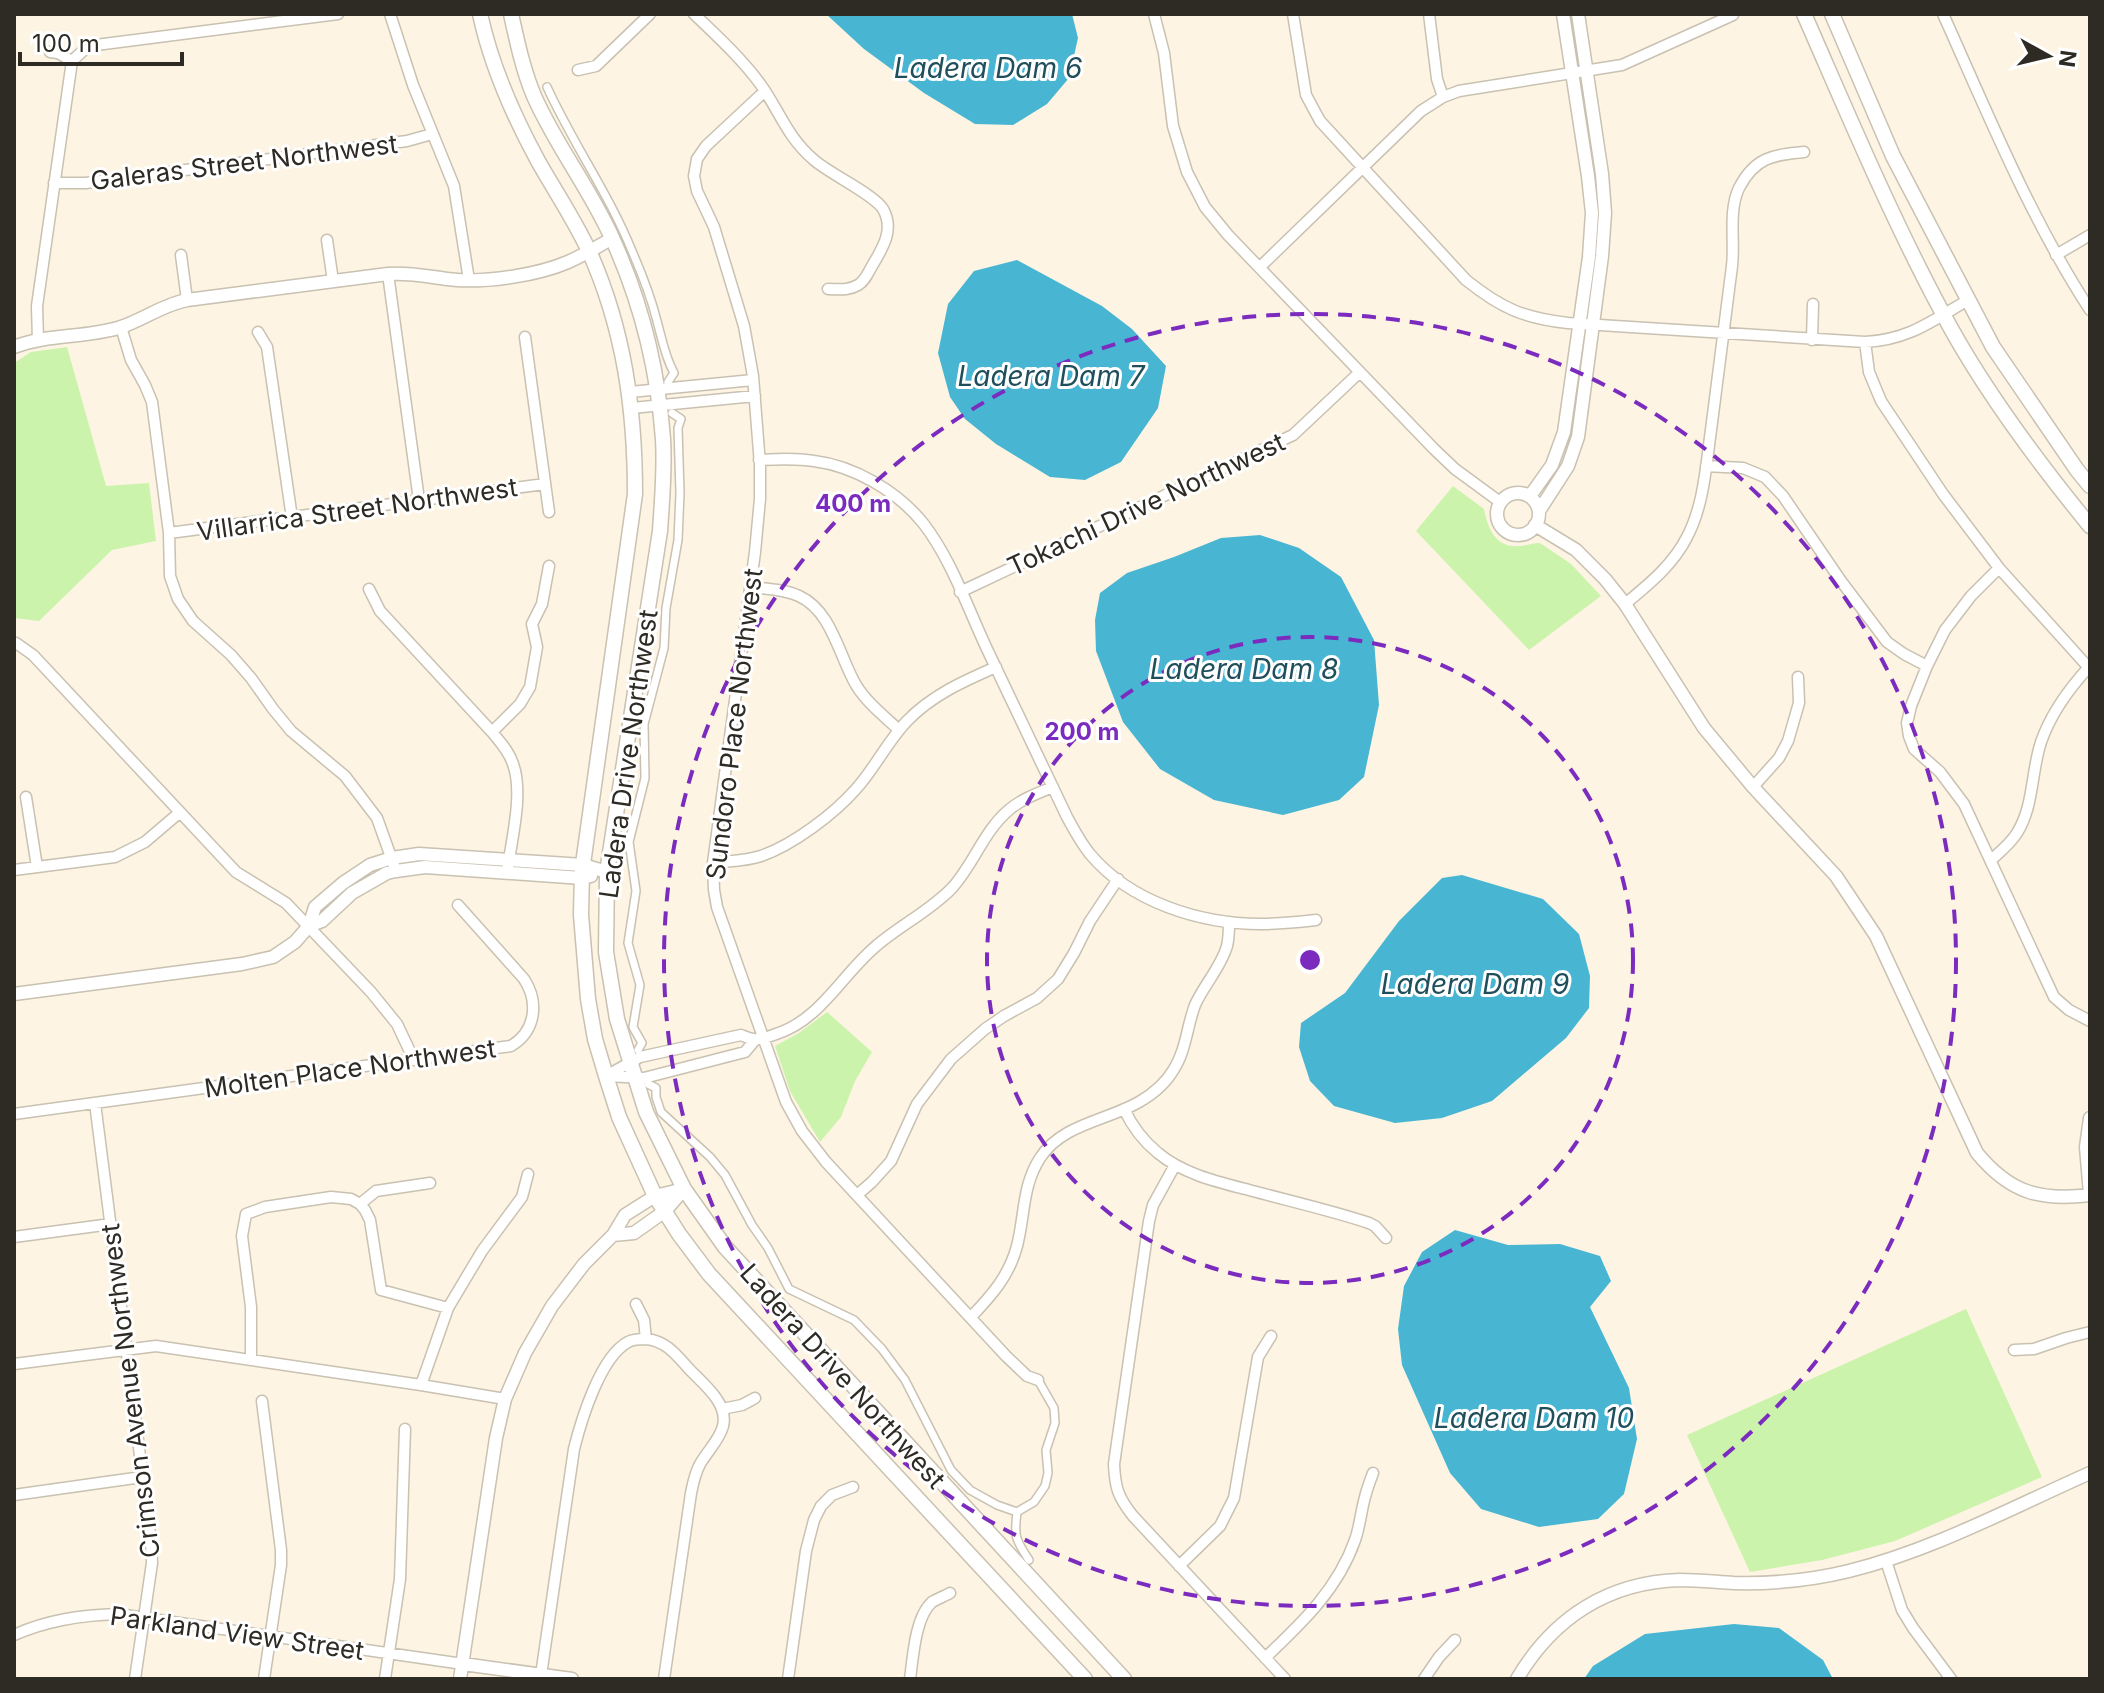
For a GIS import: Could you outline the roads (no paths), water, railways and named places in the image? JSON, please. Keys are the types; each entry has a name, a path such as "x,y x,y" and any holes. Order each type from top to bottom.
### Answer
{"main road":[{"name":"Ladera Drive Northwest","path":"480,14 507,97 589,251 606,292 630,392 635,443 634,508 582,872 581,915 588,999 595,1039 619,1117 655,1196 709,1274 1085,1679"},
{"name":"Ladera Drive Northwest","path":"511,14 533,93 613,238 635,295 661,393 663,491 660,531 607,872 606,952 617,1019 642,1081 646,1112 684,1189 735,1259 1124,1679"},
{"path":"1804,14 1889,205 1943,314 2033,453 2090,526"},
{"path":"1832,14 1893,156 1993,347 2090,486"}],"street":[{"path":"38,340 37,306 72,61 86,48 96,45 338,14"},
{"path":"390,14 413,85 454,186 469,280"},
{"path":"578,70 596,66 650,14"},
{"path":"694,14 751,73 802,149 826,170 874,200 886,214 888,231 885,243 862,282 849,289 828,289"},
{"path":"1154,14 1164,53 1173,126 1187,172 1205,207 1228,235 1455,469 1500,502"},
{"path":"1293,14 1306,95 1320,121 1466,280 1504,307 1546,321 1586,325 1865,342 1904,336 1968,300"},
{"path":"1429,14 1437,79 1443,97"},
{"path":"1539,511 1530,496 1518,493 1500,502 1497,510 1498,519 1506,531 1521,534 1535,525 1539,511 1568,466 1578,437 1592,213 1563,14"},
{"path":"1530,496 1552,465 1564,432 1605,213 1578,14"},
{"path":"1943,14 2006,155 2056,255 2090,310"},
{"path":"1260,267 1421,111 1443,97 1459,91 1622,65 1733,15"},
{"path":"50,52 72,61"},
{"path":"547,87 631,249 674,373 661,393"},
{"name":"Sundoro Place Northwest","path":"765,91 703,149 697,159 694,176 739,305 753,380 759,460 758,529 713,863 714,890 721,922 759,1039 795,1120 813,1147 1006,1356 1027,1376 1038,1380"},
{"name":"Galeras Street Northwest","path":"54,183 86,183 407,141 432,134"},
{"path":"1625,604 1657,577 1687,538 1698,509 1724,334 1737,191 1753,167 1774,155 1804,152"},
{"path":"2056,255 2090,235"},
{"path":"14,347 38,340 103,332 137,321 172,303 187,300 388,274 408,273 469,280 552,268 613,238"},
{"path":"327,240 333,281"},
{"path":"181,255 187,300"},
{"path":"388,274 419,500"},
{"path":"1812,340 1813,304"},
{"path":"121,327 131,360 152,402 169,533 170,576 178,599 193,621 251,678 291,731 345,776 377,818 394,864"},
{"path":"258,332 267,347 292,518"},
{"path":"525,337 549,512"},
{"path":"1865,342 1869,372 1881,401 1943,494 1999,568 2089,668 2065,693 2053,713 2034,769 2028,813 2016,836 1991,860"},
{"name":"Tokachi Drive Northwest","path":"960,592 1293,435 1360,372"},
{"path":"632,408 661,393 753,380"},
{"path":"630,392 755,396"},
{"path":"606,1076 634,1056 642,1043 633,1027 640,985 628,937 636,891 629,842 645,778 644,724 664,648 666,608 678,540 678,428 681,419 672,413"},
{"path":"759,460 804,460 830,464 860,475 890,493 924,524 948,565 1082,843 1101,865 1140,894 1209,919 1260,924 1316,920"},
{"path":"1706,466 1743,468 1765,477 1783,496 1887,642 1927,666"},
{"name":"Villarrica Street Northwest","path":"169,533 545,484"},
{"path":"1535,525 1576,550 1605,579 1625,604 1704,728 1753,787 1836,876 1876,936 1977,1153 1992,1171 2027,1192 2057,1198 2090,1194 2086,1147 2090,1118"},
{"path":"492,732 520,704 530,687 537,647 532,624 542,604 549,566"},
{"path":"1999,568 1971,596 1945,630 1911,706 1907,723 1909,736 1914,749 1940,772 1964,804 2054,997 2069,1010 2090,1021"},
{"path":"750,587 789,593 814,606 826,622 862,693 899,730"},
{"path":"369,589 380,611 507,750 517,782 508,867"},
{"path":"16,643 33,655 236,872 286,903 309,926 397,1024 414,1060"},
{"path":"713,863 761,856 793,840 856,789 899,730 921,709 950,689 996,667"},
{"path":"1753,787 1779,758 1788,741 1799,703 1798,677"},
{"path":"642,1081 745,1052 759,1039 788,1030 816,1012 843,978 872,949 938,901 954,885 1004,815 1022,801 1053,787"},
{"path":"26,797 37,867"},
{"path":"14,870 115,857 145,842 179,813"},
{"path":"14,994 273,957 295,942 309,926 315,907 343,883 370,865 394,864 419,854 508,867 607,872"},
{"path":"857,1195 891,1161 917,1104 951,1059 985,1029 1037,998 1058,979 1090,921 1118,879"},
{"name":"Molten Place Northwest","path":"14,1114 511,1046 521,1040 533,1018 531,990 458,905"},
{"path":"971,1317 992,1296 1012,1260 1028,1182 1045,1151 1066,1133 1142,1100 1169,1077 1176,1066 1195,1006 1223,956 1229,922"},
{"path":"634,1056 741,1035 759,1039"},
{"path":"606,1076 642,1081 656,1088 661,1112 725,1175 789,1289 854,1320 882,1349 905,1380 951,1470 970,1490 1017,1512 1034,1502 1045,1486 1048,1473 1046,1450 1055,1423 1054,1408 1038,1380"},
{"name":"Crimson Avenue Northwest","path":"95,1103 151,1542 152,1563 135,1679"},
{"path":"1124,1109 1130,1123 1146,1141 1175,1165 1218,1181 1369,1223 1386,1238"},
{"path":"1175,1165 1153,1205 1149,1221 1114,1464 1115,1487 1133,1516 1285,1679"},
{"path":"421,1385 448,1308 482,1251 522,1197 528,1174"},
{"path":"360,1204 376,1191 430,1183"},
{"path":"460,1679 496,1438 505,1399 525,1353 552,1306 584,1264 613,1235 625,1215 655,1196 684,1189"},
{"path":"613,1235 634,1233 665,1211 684,1189"},
{"path":"251,1359 251,1307 242,1236 246,1214 265,1207 331,1197 351,1199 360,1204 370,1220 381,1290 448,1308"},
{"path":"14,1237 111,1224"},
{"path":"636,1304 644,1320 646,1339"},
{"path":"2014,1350 2034,1349 2090,1332"},
{"path":"1179,1566 1220,1526 1234,1498 1258,1357 1271,1336"},
{"path":"541,1675 581,1419 609,1361 627,1342 646,1339 665,1344 716,1397 722,1409 723,1425 719,1439 695,1475 664,1679"},
{"path":"14,1364 156,1346 505,1399"},
{"path":"722,1409 742,1405 755,1398"},
{"path":"262,1401 281,1550 264,1679"},
{"path":"385,1679 400,1579 405,1429"},
{"path":"1265,1658 1312,1614 1344,1567 1355,1540 1373,1473"},
{"path":"1517,1679 1546,1638 1578,1610 1597,1599 1658,1582 1779,1581 1845,1572 1925,1547 2090,1473"},
{"path":"14,1495 142,1477"},
{"path":"788,1679 806,1551 814,1520 821,1506 832,1495 853,1487"},
{"path":"1017,1512 1016,1542 1029,1560"},
{"path":"1886,1561 1902,1610 1951,1679"},
{"path":"910,1679 925,1612 931,1603 950,1593"},
{"name":"Parkland View Street","path":"14,1635 61,1618 118,1614 463,1664"},
{"path":"1424,1679 1455,1640"},
{"path":"463,1664 572,1679"}],"water":[{"name":"Ladera Dam 6","path":"826,14 1072,14 1078,38 1069,78 1047,104 1013,125 975,124 924,93 864,49"},
{"name":"Ladera Dam 7","path":"1017,260 1102,306 1132,329 1166,366 1158,408 1121,462 1085,480 1050,477 996,444 965,419 950,397 938,353 948,304 974,271"},
{"name":"Ladera Dam 8","path":"1260,535 1299,548 1341,577 1374,640 1379,705 1364,777 1339,800 1283,815 1214,800 1160,769 1123,722 1096,651 1095,620 1100,593 1127,573 1221,538"},
{"name":"Ladera Dam 9","path":"1462,875 1543,899 1579,934 1590,976 1589,1008 1566,1038 1492,1101 1442,1118 1395,1123 1334,1106 1310,1081 1299,1047 1301,1023 1345,993 1399,921 1442,878"},
{"name":"Ladera Dam 10","path":"1455,1230 1508,1245 1560,1244 1600,1256 1611,1281 1590,1307 1629,1388 1637,1439 1624,1494 1598,1519 1539,1527 1481,1509 1450,1473 1402,1365 1398,1329 1404,1286 1422,1252"},
{"path":"1734,1624 1779,1628 1823,1660 1833,1679 1584,1679 1593,1666 1645,1634"}]}
